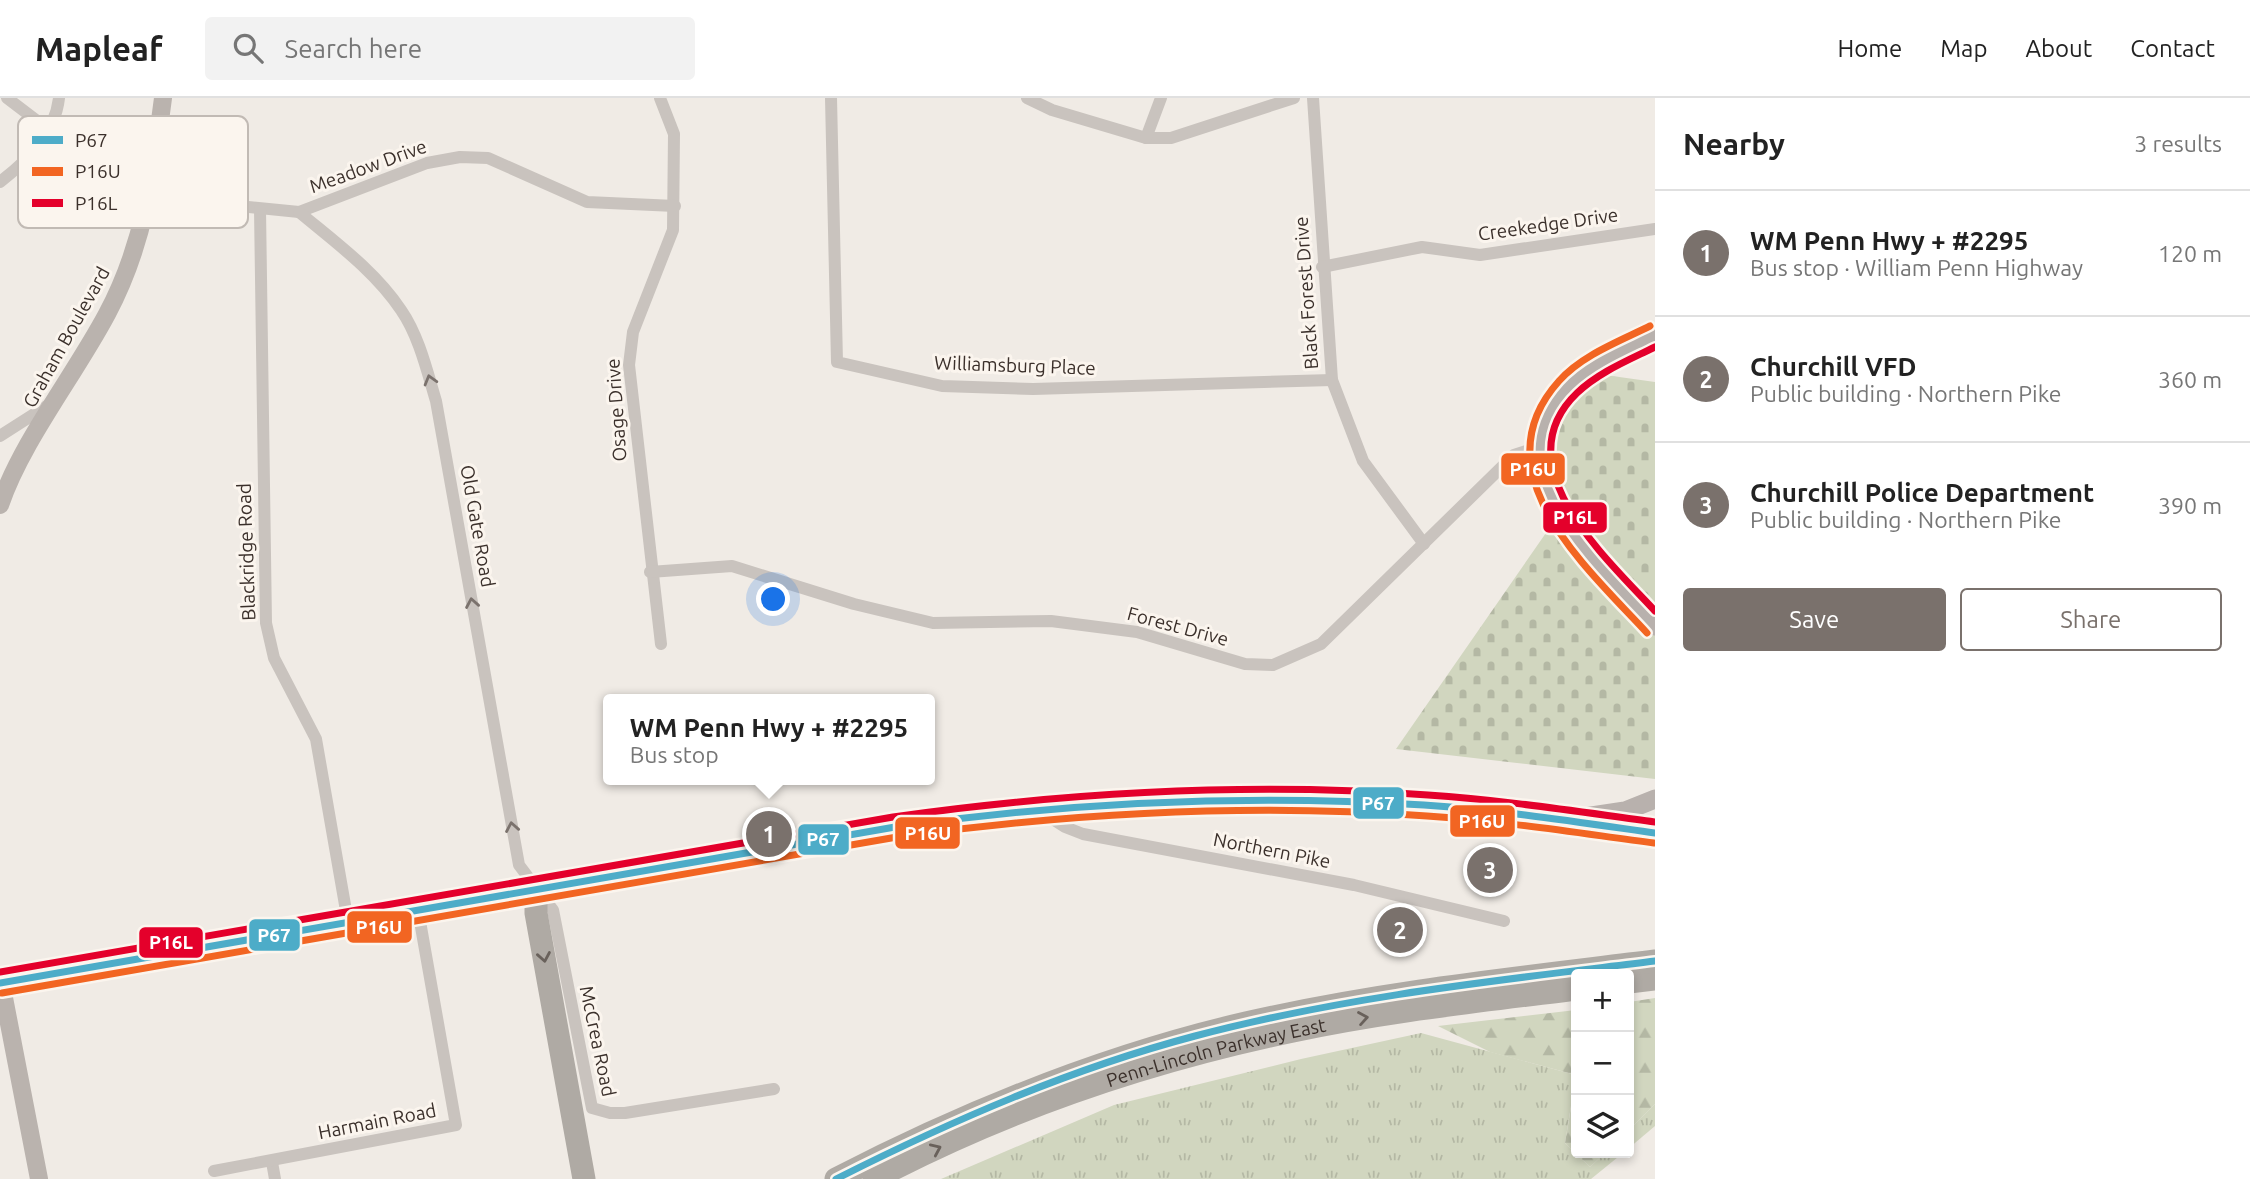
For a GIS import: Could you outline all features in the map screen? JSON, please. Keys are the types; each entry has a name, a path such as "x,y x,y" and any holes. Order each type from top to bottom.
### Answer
{"highway":[{"path":"536,890 536,913 584,1179"},
{"name":"Penn-Lincoln Parkway East","path":"836,1179 923,1136 1012,1098 1104,1064 1208,1033 1374,998 1647,972"},
{"name":"Penn-Lincoln Parkway East","path":"874,1179 1018,1114 1109,1081 1201,1053 1294,1030 1571,990"}],"main road":[{"name":"Graham Boulevard","path":"161,116 163,98"},
{"name":"Graham Boulevard","path":"0,505 11,472 58,399 108,312 131,261 141,228"},
{"path":"1655,335 1606,360 1570,386 1548,414 1538,447 1545,487 1566,524 1655,626"},
{"path":"1565,820 1625,811 1655,799"},
{"path":"39,1179 8,1049 1,981 895,827 1036,809 1158,801 1314,800 1426,805 1655,833"}],"street":[{"path":"7,98 31,116"},
{"path":"53,116 59,98"},
{"name":"Osage Drive","path":"660,98 674,134 673,230 633,332 629,365 650,572 661,644"},
{"path":"1027,98 1052,110 1146,138 1171,138 1294,98"},
{"path":"1146,138 1161,98"},
{"name":"Black Forest Drive","path":"1313,98 1322,267 1332,380 1363,461 1424,544"},
{"name":"Williamsburg Place","path":"828,99 836,362 942,386 1033,389 1332,380"},
{"name":"Meadow Drive","path":"248,208 299,212 427,163 460,158 488,158 587,202 675,206"},
{"path":"0,182 18,166"},
{"name":"Blackridge Road","path":"260,209 266,623 274,658 316,739 348,922"},
{"name":"Old Gate Road","path":"299,212 379,282 402,311 423,357 436,401 519,865 536,890"},
{"name":"Creekedge Drive","path":"1322,267 1422,247 1480,255 1655,229"},
{"path":"0,436 58,399"},
{"name":"Forest Drive","path":"650,572 732,566 854,604 933,623 1051,621 1137,632 1245,664 1273,665 1321,645 1514,455 1538,447"},
{"name":"Northern Pike","path":"1036,809 1065,827 1083,834 1354,885 1504,921"},
{"name":"McCrea Road","path":"536,890 553,910 592,1108 610,1113 625,1113 774,1089"},
{"name":"Harmain Road","path":"214,1171 456,1125 418,910"},
{"path":"272,1162 275,1179"}],"green space":[{"path":"1605,375 1655,382 1655,779 1396,749 1564,507 1548,466 1550,437 1555,424 1572,402"},
{"path":"1655,998 1655,1104 1634,1125 1634,1032 1634,1001"},
{"path":"1571,1011 1571,1074 1490,1052 1438,1026"},
{"path":"1421,1033 1571,1074 1571,1106 1565,1143 1571,1149 1571,1158 1581,1158 1590,1167 1600,1158 1617,1158 1591,1179 941,1179 1114,1105"},
{"path":"1655,1104 1655,1126 1634,1144 1634,1125"},
{"path":"1571,1107 1571,1149 1565,1143"},
{"path":"1581,1158 1600,1158 1590,1167"}],"transit line":[{"name":"P16U","path":"1647,633 1596,579 1571,549 1550,517 1535,484 1530,450 1537,415 1559,381 1590,356 1650,326"},
{"name":"P16L","path":"1655,347 1604,373 1577,393 1557,421 1551,450 1556,480 1569,509 1589,538 1655,611"},
{"name":"P16L","path":"0,972 893,817 1027,801 1160,792 1294,789 1361,791 1485,800 1655,822"},
{"name":"P67","path":"0,983 895,827 1027,811 1159,802 1357,802 1482,810 1655,833"},
{"name":"P16U","path":"2,993 897,837 1095,816 1227,811 1360,812 1484,821 1654,843"},
{"name":"P67","path":"836,1179 967,1117 1057,1080 1195,1036 1366,1000 1655,961"}],"place":[{"name":"WM Penn Hwy + #2295","path":"769,834"},
{"name":"Churchill Police Department","path":"1490,870"},
{"name":"Churchill VFD","path":"1400,930"}]}
